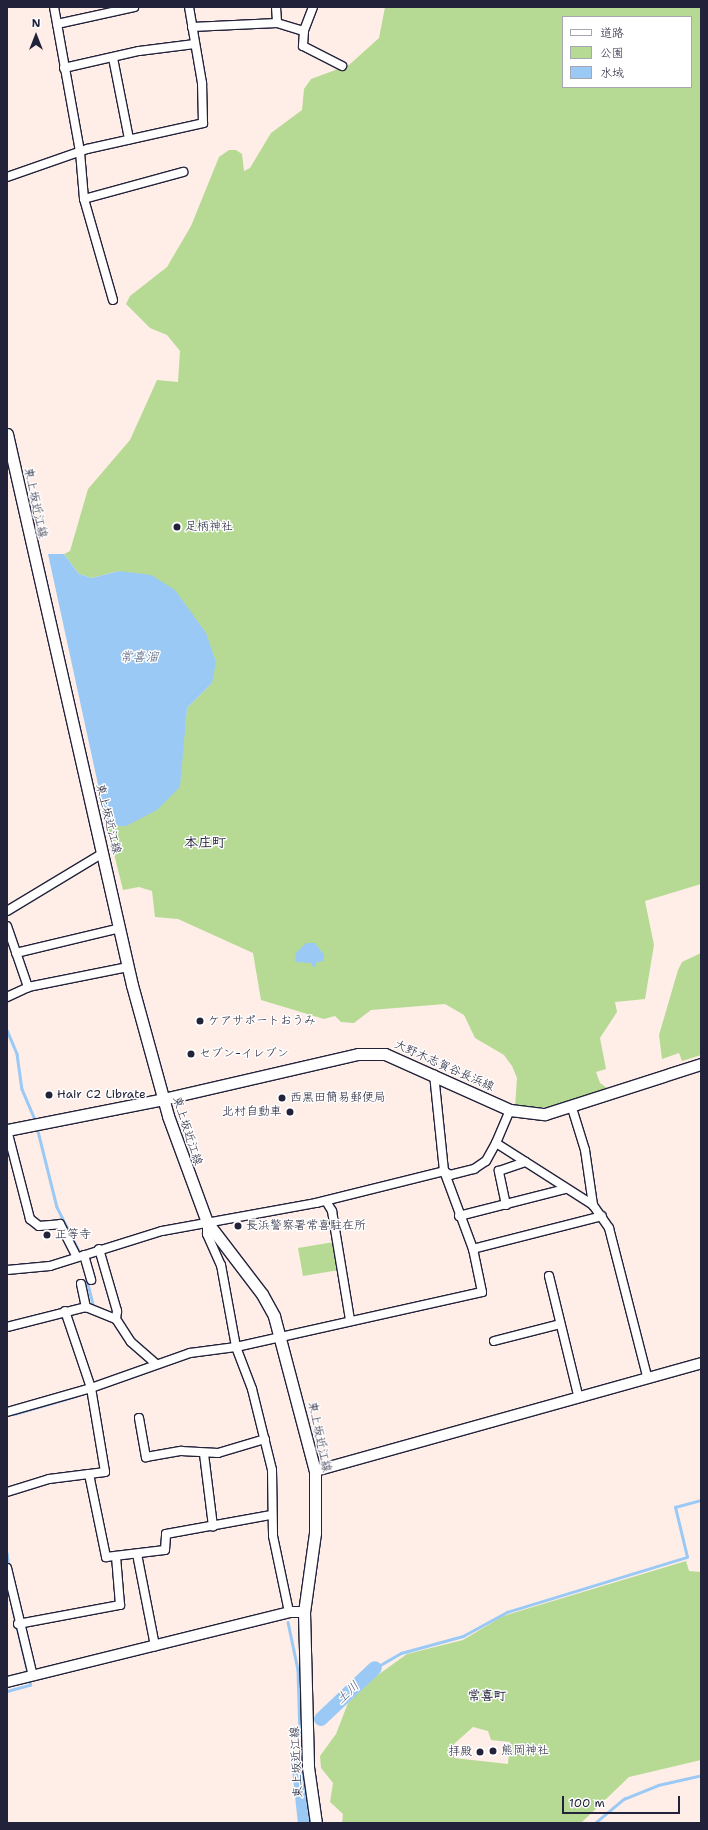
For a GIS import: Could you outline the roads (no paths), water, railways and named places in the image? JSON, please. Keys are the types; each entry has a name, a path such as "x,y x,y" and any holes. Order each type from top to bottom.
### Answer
{"main road":[{"name":"東上坂近江線","path":"7,434 60,677 103,853 128,967 163,1100 207,1222 262,1294 281,1336 315,1471 315,1533 304,1612 308,1767 316,1823"},
{"name":"大野木志賀谷長浜線","path":"7,1130 163,1100 358,1054 385,1054 510,1110 545,1114 572,1108 701,1064"}],"street":[{"path":"54,7 80,152 84,199 113,300"},
{"path":"57,24 134,7"},
{"path":"7,177 80,152 129,139 203,123 202,83 189,7"},
{"path":"276,7 277,23"},
{"path":"313,7 304,31 303,46 342,66"},
{"path":"192,27 277,23 304,31"},
{"path":"64,68 195,44"},
{"path":"113,58 129,139"},
{"path":"84,199 183,172"},
{"path":"7,911 103,853"},
{"path":"7,926 28,986"},
{"path":"16,953 120,928"},
{"path":"7,997 28,986 128,967"},
{"path":"7,1412 91,1390 156,1364 190,1353 236,1347 350,1320 482,1292 473,1249 459,1216 444,1171 434,1075"},
{"path":"572,1108 585,1150 593,1205"},
{"path":"7,1270 50,1266 99,1249 207,1222 326,1201 444,1171 450,1175 480,1165 496,1143 510,1110"},
{"path":"7,1130 30,1219 39,1226 60,1224 80,1256 92,1280"},
{"path":"496,1143 593,1205 602,1216 616,1251 647,1376"},
{"path":"506,1205 498,1171 525,1162"},
{"path":"459,1216 566,1189"},
{"path":"326,1201 332,1211 350,1320"},
{"path":"473,1249 602,1216"},
{"path":"207,1222 207,1234 221,1265 236,1347 252,1389 265,1439 274,1484 271,1514 289,1612"},
{"path":"99,1249 116,1318 131,1342 156,1364"},
{"path":"221,1265 232,1256"},
{"path":"549,1276 578,1395"},
{"path":"81,1284 86,1307"},
{"path":"7,1327 65,1311 86,1307 116,1318"},
{"path":"7,1492 49,1478 105,1472 91,1390 65,1311"},
{"path":"494,1341 560,1324"},
{"path":"315,1471 578,1395 701,1363"},
{"path":"140,1418 146,1457 181,1451 204,1454 265,1439"},
{"path":"204,1454 213,1526"},
{"path":"89,1474 104,1554 116,1556 165,1550 166,1534 271,1514"},
{"path":"137,1554 155,1646"},
{"path":"18,1624 120,1605 116,1556"},
{"path":"7,1568 30,1677"},
{"path":"7,1682 289,1612 304,1612"}],"water":[{"name":"常喜溜","path":"48,554 64,554 79,574 92,578 119,571 151,575 175,590 206,633 216,662 212,683 187,708 180,787 157,810 126,826 107,826"},
{"path":"306,943 315,943 324,955 323,961 317,962 314,968 311,963 295,962 296,953"}],"waterway":[{"path":"7,1030 17,1054 22,1089 36,1122"},
{"path":"37,1127 57,1207 81,1255"},
{"path":"87,1280 94,1308"},
{"path":"14,1414 76,1396"},
{"path":"375,1668 401,1653 463,1636 507,1612 687,1557 675,1507 701,1500"},
{"path":"269,1518 269,1528"},
{"path":"7,1553 9,1567"},
{"path":"13,1610 28,1673"},
{"path":"288,1622 298,1670 300,1735"},
{"name":"土川","path":"321,1719 375,1668"},
{"path":"7,1691 30,1685 29,1678"},
{"name":"土川","path":"298,1759 305,1823"},
{"path":"595,1823 624,1799 658,1785 698,1776"}],"place":[{"name":"足柄神社","path":"177,527"},
{"name":"ケアサポートおうみ","path":"200,1021"},
{"name":"セブン-イレブン","path":"191,1054"},
{"name":"Hair C2 Librate","path":"49,1095"},
{"name":"西黒田簡易郵便局","path":"282,1098"},
{"name":"北村自動車","path":"290,1112"},
{"name":"長浜警察署常喜駐在所","path":"238,1226"},
{"name":"正等寺","path":"47,1235"},
{"name":"熊岡神社","path":"493,1751"},
{"name":"拝殿","path":"480,1752"}],"district":[{"name":"本庄町","path":"205,842"},
{"name":"常喜町","path":"487,1696"}]}
